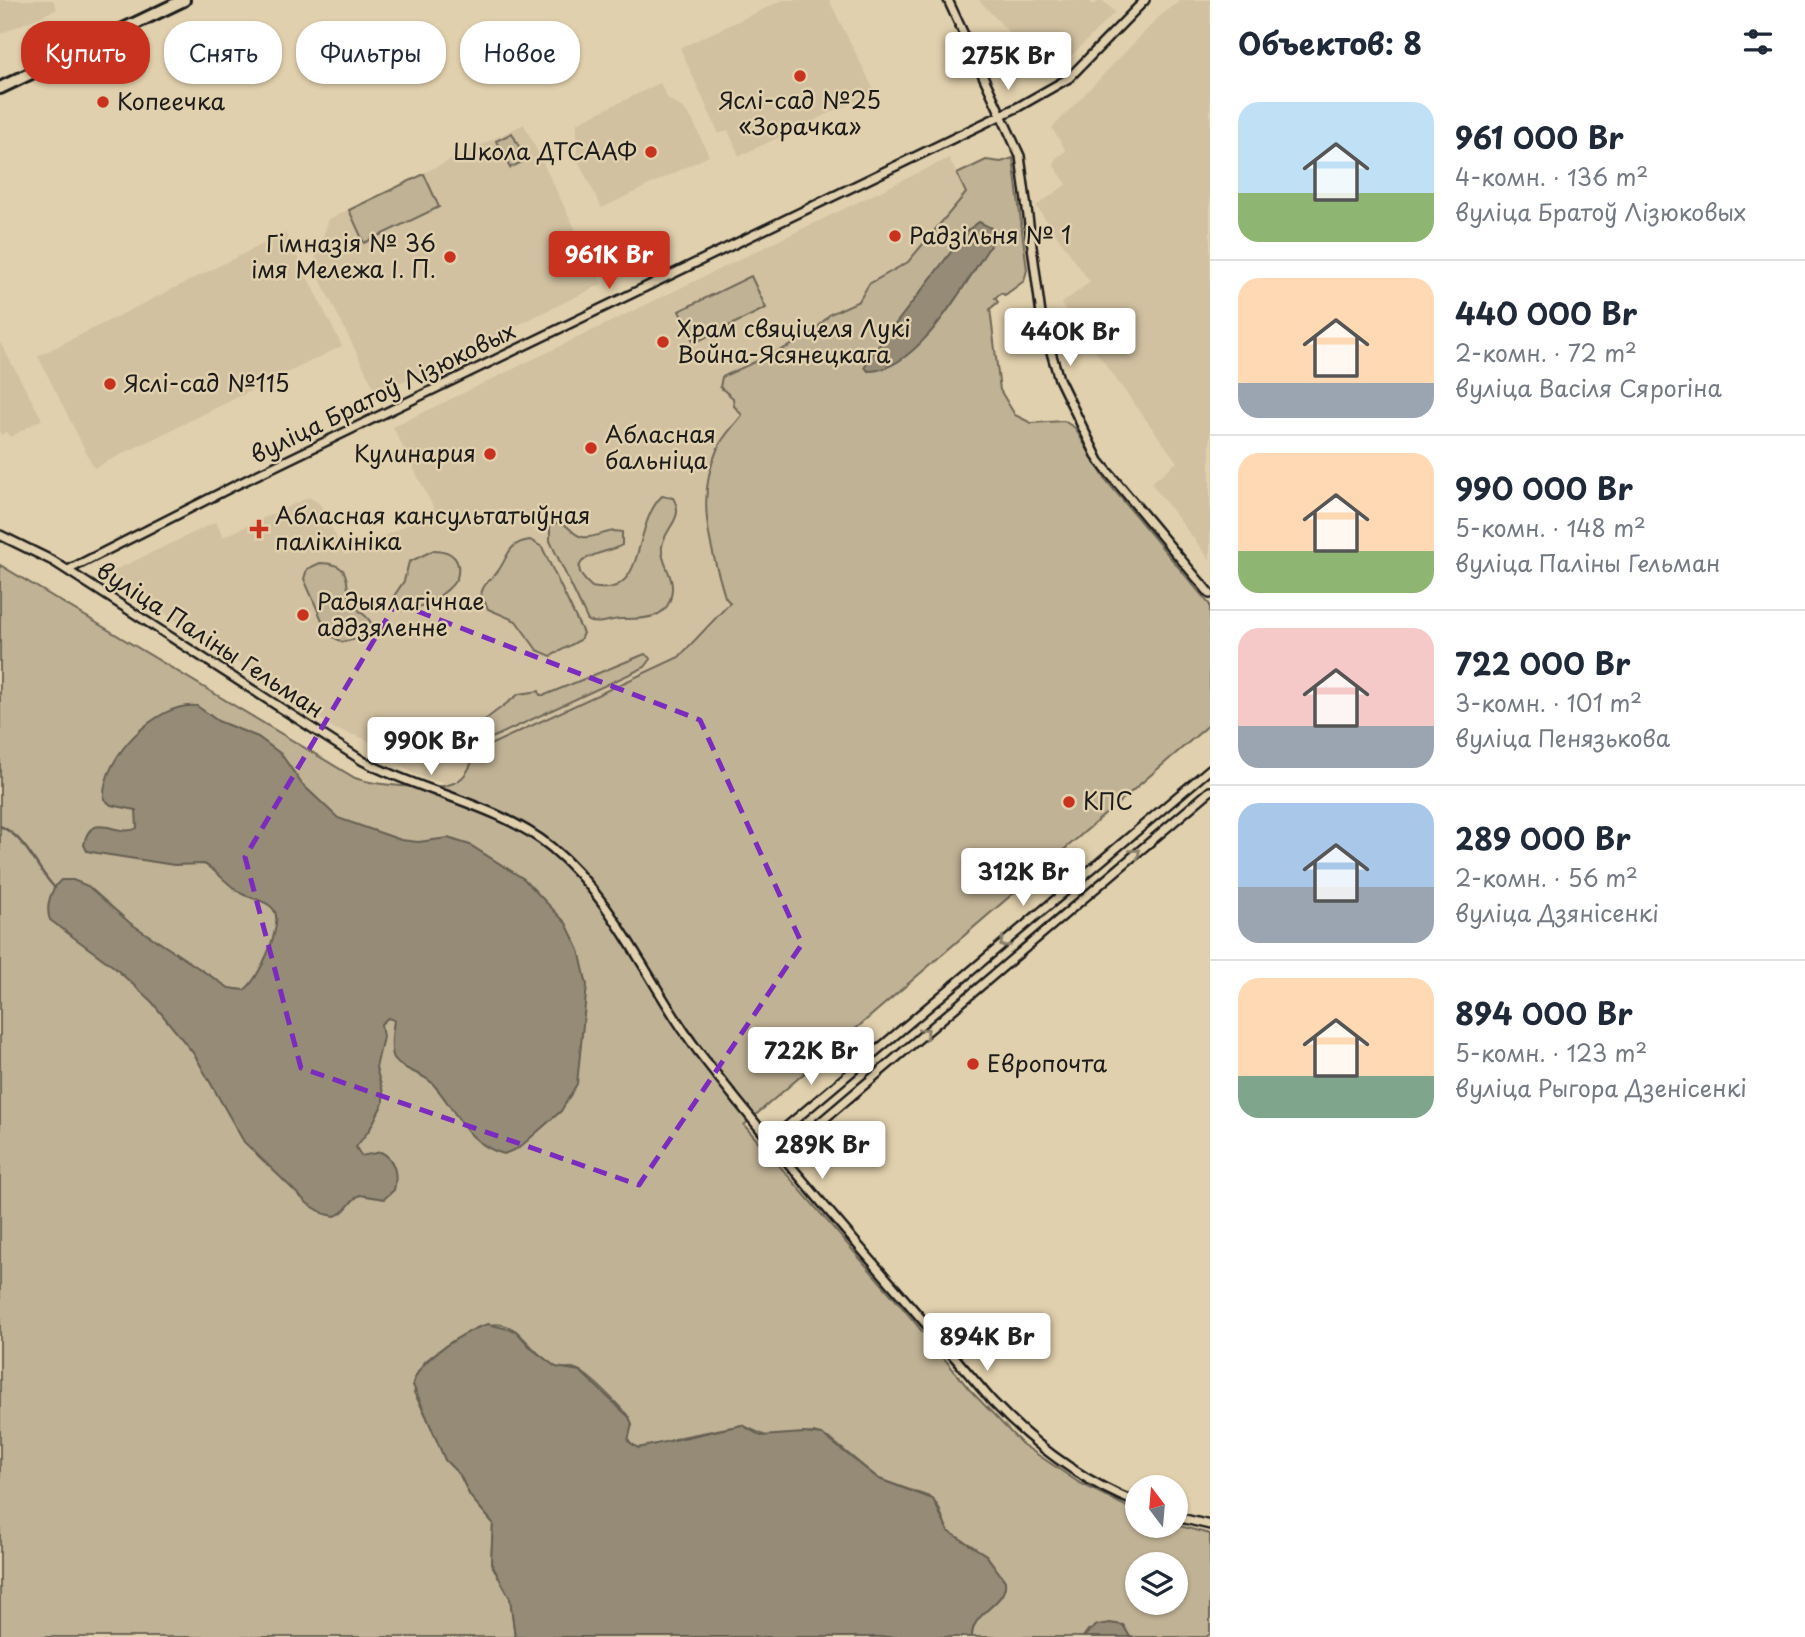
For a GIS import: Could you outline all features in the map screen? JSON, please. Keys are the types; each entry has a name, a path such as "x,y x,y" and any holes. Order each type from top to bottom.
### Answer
{"main road":[{"path":"0,88 184,0"}],"street":[{"path":"948,0 1015,141 1025,177 1042,322 1059,379 1099,461 1210,594"},
{"name":"вуліца Братоў Лізюковых","path":"68,570 234,486 1003,115 1069,78 1145,0"},
{"name":"вуліца Паліны Гельман","path":"0,535 68,570 363,761 397,779 504,820 548,845 578,871 600,898 665,1005 776,1149 1016,1426 1082,1475 1125,1496"},
{"path":"776,1149 785,1128 1210,769"},
{"path":"776,1149 796,1143 1210,790"},
{"path":"1188,1520 1210,1525"}],"highlighted area":[{"path":"396,603 700,720 802,944 639,1185 301,1068 245,857"}],"shaded area":[{"path":"0,0 53,0 57,9 30,21 21,21 21,25 0,34"},
{"path":"783,0 829,0 875,92 739,156 728,130 719,134 680,48"},
{"path":"979,0 1088,0 1093,5 1102,0 1115,12 1056,71 1053,68 1049,71 1039,65"},
{"path":"1181,0 1210,0 1210,560 1151,483 1177,462 1061,304 1090,282 1036,206 1067,184 1054,166 1056,158 1066,151 1052,128 1161,15"},
{"path":"660,83 668,99 684,109 693,121 709,156 602,208 577,159 577,123"},
{"path":"524,124 602,284 377,394 313,265 329,219"},
{"path":"512,133 526,160 510,168 496,141"},
{"path":"949,158 966,192 845,336 725,597 730,603 679,657 475,752 470,769 449,785 413,774 368,740 335,729 110,576 109,573 216,522 223,537 309,497 320,504 345,555 435,511 393,427"},
{"path":"1013,158 1027,270 1024,281 1005,295 1001,293 995,298 998,302 990,309 1000,390 1015,415 1031,423 1064,421 1075,428 1105,479 1210,605 1210,724 744,1125 908,1314 969,1389 1022,1444 1078,1482 1125,1506 1125,1538 1188,1538 1188,1528 1210,1534 1210,1634 1206,1637 1130,1637 1123,1625 1088,1630 1083,1637 972,1637 977,1621 1001,1596 1005,1581 986,1555 948,1531 938,1506 930,1497 879,1479 830,1439 814,1433 768,1437 742,1425 681,1437 649,1448 633,1447 627,1437 632,1425 629,1417 595,1382 573,1368 559,1369 552,1365 517,1332 494,1324 455,1339 423,1363 414,1393 437,1436 445,1460 460,1475 470,1496 493,1523 491,1563 510,1597 515,1637 0,1637 0,565 355,778 415,787 454,783 466,773 475,752 679,657 730,603 725,597 715,560 706,506 710,469 717,450 742,415 734,406 733,398 720,387 722,377 809,337 830,314 859,301 869,284 908,262 966,193 957,174 986,160 1001,162"},
{"path":"424,174 439,207 364,243 349,210"},
{"path":"979,222 991,228 993,236 990,246 954,302 922,342 905,357 887,367 868,371 865,367 867,361 968,230"},
{"path":"285,233 342,346 94,468 38,356"},
{"path":"751,276 766,308 694,343 679,311"},
{"path":"0,342 42,419 11,437 7,432 0,435"},
{"path":"662,496 673,498 677,511 662,547 672,583 667,607 646,618 588,621 550,541 550,525 560,522 576,535 583,537 612,531 622,532 622,545 588,557 579,568 592,587 610,588 622,582 631,571 652,509"},
{"path":"530,540 542,547 583,633 580,640 551,656 537,650 516,621 488,609 481,594 509,551 517,544"},
{"path":"434,550 454,557 458,566 457,578 447,590 431,601 414,609 399,610 394,596 404,581 409,562"},
{"path":"320,563 332,564 344,572 351,599 371,623 368,632 361,637 342,642 328,634 304,579 307,569"},
{"path":"645,654 651,659 645,667 494,737 486,739 479,734 482,722 519,694 539,691 540,695 545,695"},
{"path":"197,706 218,721 258,737 281,754 302,784 338,818 401,840 418,842 448,838 470,845 524,879 566,923 579,950 587,985 577,1084 561,1111 519,1148 504,1154 479,1142 431,1082 397,1062 392,1050 394,1020 388,1018 381,1024 383,1037 376,1068 383,1092 383,1103 370,1129 356,1147 361,1156 381,1152 390,1159 396,1179 394,1190 384,1199 360,1195 339,1214 325,1214 308,1204 244,1142 194,1054 152,1002 114,967 50,920 49,904 54,888 61,880 73,880 88,886 130,923 229,988 244,990 256,977 275,929 273,908 242,894 204,864 174,865 97,853 87,851 84,845 92,828 137,828 136,810 111,805 104,799 105,783 112,767 134,736 149,723 181,707"},
{"path":"488,1324 516,1331 532,1349 556,1367 580,1371 629,1417 632,1424 628,1441 638,1448 742,1425 761,1436 804,1433 823,1435 879,1479 933,1499 948,1531 986,1555 1005,1581 1001,1596 977,1621 972,1637 515,1637 510,1598 491,1563 493,1523 470,1496 460,1475 445,1460 413,1385 423,1366 443,1347"},
{"path":"1097,1625 1123,1625 1130,1637 1083,1637"}],"waterway":[{"path":"0,826 24,845 55,888"}],"place":[{"name":"Яслі-сад №25 «Зорачка»","path":"800,76"},
{"name":"Копеечка","path":"103,102"},
{"name":"Школа ДТСААФ","path":"651,152"},
{"name":"Радзільня № 1","path":"895,236"},
{"name":"Гімназія № 36 імя Мележа І. П.","path":"450,257"},
{"name":"Храм свяціцеля Лукі Война-Ясянецкага","path":"663,342"},
{"name":"Яслі-сад №115","path":"110,384"},
{"name":"Абласная бальніца","path":"591,448"},
{"name":"Кулинария","path":"490,454"},
{"name":"Абласная кансультатыўная паліклініка","path":"259,529"},
{"name":"Радыялагічнае аддзяленне","path":"303,615"},
{"name":"КПС","path":"1069,802"},
{"name":"Европочта","path":"973,1064"}]}
